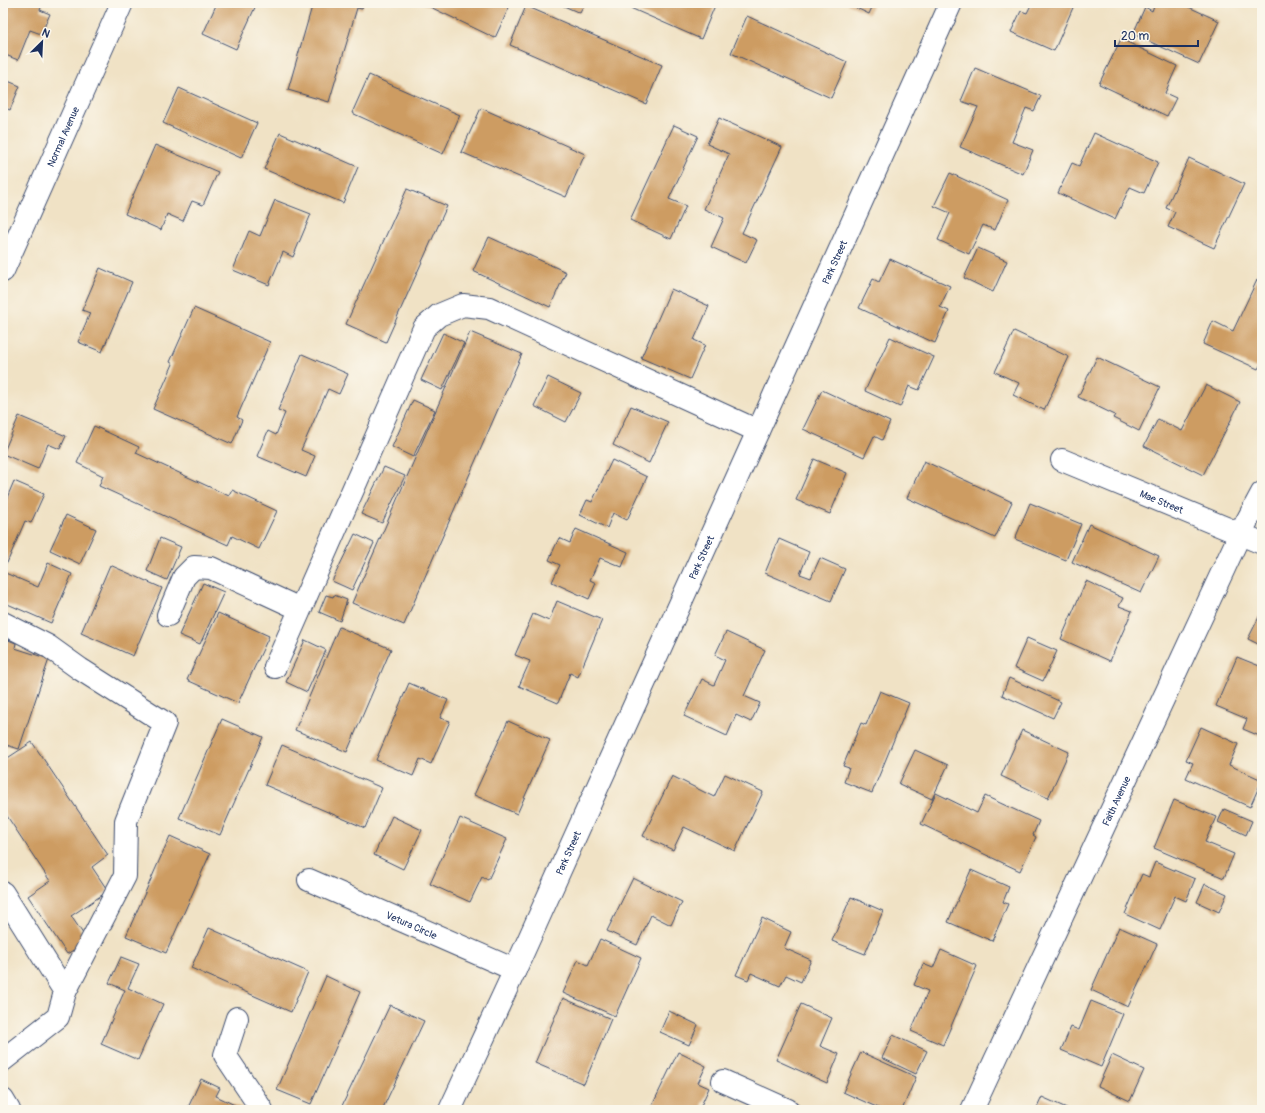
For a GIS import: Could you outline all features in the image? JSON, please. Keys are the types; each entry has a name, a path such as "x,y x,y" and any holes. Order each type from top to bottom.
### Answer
{"street":[{"name":"Normal Avenue","path":"3,270 122,3"},
{"name":"Park Street","path":"450,1110 515,970 951,3"},
{"path":"274,667 424,328 439,315 463,305 489,308 758,431"},
{"name":"Mae Street","path":"1062,460 1262,543"},
{"name":"Faith Avenue","path":"972,1110 1240,534 1262,492"},
{"path":"168,615 184,576 194,567 211,568 300,609"},
{"path":"3,623 48,646 80,669 165,723 126,821 125,876 65,992 58,1017 3,1060"},
{"name":"Vetura Circle","path":"308,880 515,970"},
{"path":"3,893 65,992"},
{"path":"237,1018 225,1055 262,1110"},
{"path":"723,1081 788,1110"},
{"path":"3,1100 9,1110"}],"building":[{"path":"3,3 43,3 40,10 50,14 41,34 30,30 18,60 3,54"},
{"path":"217,3 257,3 236,49 203,34"},
{"path":"313,3 364,3 362,9 357,8 329,102 288,90"},
{"path":"422,3 511,3 495,38"},
{"path":"557,3 585,3 580,13"},
{"path":"619,3 716,3 701,39"},
{"path":"846,3 874,3 869,14"},
{"path":"1032,3 1075,3 1054,51 1011,32 1021,11 1027,13"},
{"path":"1155,3 1180,3 1219,21 1199,64 1133,34 1145,7 1152,11"},
{"path":"526,6 662,65 646,104 510,45"},
{"path":"747,16 847,62 831,98 731,53"},
{"path":"1121,39 1177,66 1165,93 1176,98 1167,116 1099,84"},
{"path":"975,68 1041,96 1034,111 1026,108 1012,142 1033,150 1023,174 960,147 978,107 961,101"},
{"path":"369,75 460,115 443,154 352,113"},
{"path":"3,79 20,86 10,110 3,107"},
{"path":"179,88 257,123 241,158 163,123"},
{"path":"481,108 585,154 566,197 461,152"},
{"path":"719,118 782,147 742,233 757,240 746,263 711,247 724,218 704,209 729,154 707,144"},
{"path":"674,125 698,136 669,199 686,206 671,239 630,220"},
{"path":"280,133 358,167 343,203 264,169"},
{"path":"1094,133 1158,162 1144,193 1130,187 1115,219 1058,193 1072,163 1079,166"},
{"path":"155,145 218,172 203,205 192,201 183,221 167,214 161,230 125,214"},
{"path":"1189,158 1244,184 1214,248 1168,227 1175,212 1166,208"},
{"path":"950,173 1008,200 995,230 983,225 969,254 938,240 950,213 934,206"},
{"path":"407,189 447,206 386,342 346,324"},
{"path":"275,200 311,214 293,257 283,252 269,285 233,270 249,231 260,236"},
{"path":"489,237 566,272 550,307 473,271"},
{"path":"978,248 1007,261 993,292 964,278"},
{"path":"890,259 950,286 940,307 949,311 935,343 859,308 873,279 879,282"},
{"path":"100,268 132,282 102,352 78,342 90,313 82,310"},
{"path":"1257,280 1262,282 1262,362 1258,369 1203,344 1213,321 1233,331"},
{"path":"671,289 709,306 694,340 705,345 690,379 641,358"},
{"path":"194,308 270,342 237,417 242,420 232,444 153,409 173,364 170,362"},
{"path":"1014,331 1069,357 1044,410 1013,395 1019,383 995,372"},
{"path":"470,332 522,354 404,625 352,603"},
{"path":"443,333 464,343 442,390 421,380"},
{"path":"890,337 934,357 919,390 909,386 900,407 865,391"},
{"path":"302,354 348,374 339,394 328,389 301,450 315,456 306,477 257,456 268,431 276,435 285,413 278,410"},
{"path":"1097,357 1160,387 1139,431 1113,418 1115,415 1078,397"},
{"path":"548,377 581,393 566,422 534,406"},
{"path":"1206,385 1240,402 1203,475 1144,446 1158,419 1182,431"},
{"path":"822,390 890,422 882,440 874,436 864,457 803,429"},
{"path":"413,400 435,410 413,457 392,447"},
{"path":"631,406 668,422 649,463 613,445"},
{"path":"19,416 66,436 60,449 48,444 38,469 3,454"},
{"path":"94,426 139,447 136,453 229,496 232,490 277,511 259,549 232,536 228,545 99,486 103,476 77,463"},
{"path":"814,459 847,473 830,514 796,500"},
{"path":"612,460 647,477 627,520 613,513 607,528 580,515 587,500 592,502"},
{"path":"924,461 1012,502 995,538 907,498"},
{"path":"384,467 405,476 382,523 361,514"},
{"path":"14,481 44,494 31,523 25,521 7,563 3,561 3,499 6,500"},
{"path":"1030,503 1081,524 1066,560 1015,539"},
{"path":"66,515 96,529 80,564 50,550"},
{"path":"1089,524 1159,556 1141,593 1072,562"},
{"path":"576,529 628,552 622,567 600,558 590,580 596,583 589,599 552,582 560,565 549,560 559,538 570,543"},
{"path":"355,534 374,543 352,590 332,581"},
{"path":"160,538 181,547 167,580 147,571"},
{"path":"779,539 809,552 800,574 811,578 820,558 845,569 831,601 765,573"},
{"path":"48,563 72,574 51,623 3,602 3,572 38,587"},
{"path":"110,565 162,588 133,656 81,633"},
{"path":"1086,581 1123,598 1119,606 1132,611 1110,661 1061,639"},
{"path":"203,583 224,592 200,644 179,635"},
{"path":"326,595 333,597 334,595 347,600 340,621 319,612"},
{"path":"557,601 602,620 578,677 570,673 558,703 519,686 530,661 515,655 533,614 549,621"},
{"path":"1262,611 1262,646 1248,639"},
{"path":"218,613 269,636 238,703 187,680"},
{"path":"339,627 391,649 347,752 295,730"},
{"path":"726,632 765,650 744,696 760,703 751,722 736,715 727,736 684,716 702,679 714,685 725,660 715,655"},
{"path":"3,638 16,643 15,648 49,659 19,749 3,744"},
{"path":"1027,638 1057,651 1043,681 1014,668"},
{"path":"305,640 326,650 307,692 286,682"},
{"path":"1237,657 1262,667 1262,737 1243,729 1247,719 1216,706"},
{"path":"1009,678 1061,702 1053,718 1002,695"},
{"path":"409,683 448,700 440,718 450,721 431,764 420,759 413,776 376,760"},
{"path":"880,691 909,703 872,793 844,782 849,768 843,766 861,723 866,725"},
{"path":"222,719 263,737 220,835 179,818"},
{"path":"508,721 550,740 517,814 474,795"},
{"path":"1201,727 1238,744 1229,765 1262,780 1250,807 1186,778 1193,763 1186,760"},
{"path":"1022,730 1069,752 1048,798 1001,776"},
{"path":"32,742 108,855 92,867 108,891 71,916 88,941 67,954 28,896 50,881 3,810 3,761"},
{"path":"282,745 382,788 365,828 265,785"},
{"path":"915,750 948,765 932,799 899,784"},
{"path":"725,774 763,792 735,851 684,827 673,850 643,836 672,776 714,797"},
{"path":"936,793 977,813 985,796 1039,821 1033,835 1036,837 1020,871 921,824"},
{"path":"1174,800 1216,817 1205,842 1234,854 1224,878 1154,848"},
{"path":"1224,809 1252,821 1246,835 1218,822"},
{"path":"392,816 422,830 403,869 374,855"},
{"path":"460,818 507,839 488,880 482,877 470,902 430,884"},
{"path":"170,836 210,854 166,953 126,936"},
{"path":"1155,862 1195,879 1186,901 1175,896 1160,930 1125,914 1142,874 1149,877"},
{"path":"971,870 1009,887 1003,902 1008,904 992,941 948,922"},
{"path":"633,878 682,902 671,925 651,915 637,945 607,931"},
{"path":"1205,884 1227,894 1219,912 1197,902"},
{"path":"851,897 883,911 865,954 832,941"},
{"path":"762,918 791,932 784,948 811,960 801,982 786,975 780,986 751,973 748,980 736,975"},
{"path":"1119,927 1157,944 1128,1007 1091,990"},
{"path":"209,928 308,972 291,1012 191,968"},
{"path":"600,939 641,958 615,1016 563,993 578,960 588,965"},
{"path":"941,950 977,966 943,1045 911,1031 928,991 914,985 923,964 933,968"},
{"path":"121,957 139,964 128,988 163,1004 138,1060 101,1044 125,990 109,983"},
{"path":"326,976 360,992 311,1104 277,1090"},
{"path":"563,998 611,1019 584,1084 535,1063"},
{"path":"1091,1001 1123,1014 1101,1067 1061,1050 1071,1027 1079,1030"},
{"path":"801,1004 832,1018 820,1046 839,1054 827,1083 776,1060"},
{"path":"390,1005 424,1021 382,1110 340,1110"},
{"path":"669,1011 698,1025 689,1045 660,1032"},
{"path":"893,1035 927,1051 916,1074 882,1058"},
{"path":"678,1052 706,1066 698,1083 709,1088 699,1110 650,1110"},
{"path":"861,1052 916,1077 902,1110 883,1110 843,1092"},
{"path":"1112,1055 1144,1070 1130,1101 1098,1086"},
{"path":"201,1079 220,1088 216,1096 245,1110 187,1110"},
{"path":"1042,1097 1071,1110 1036,1110"}]}
